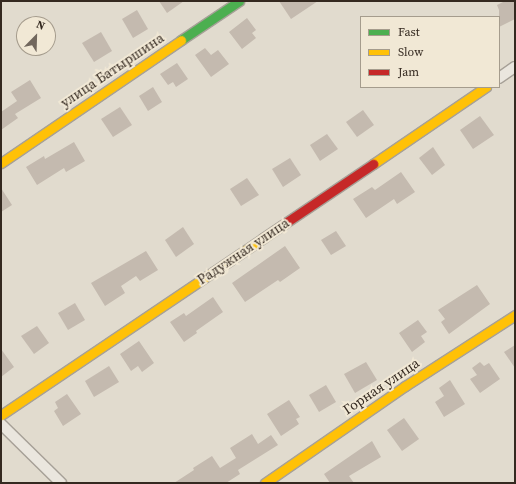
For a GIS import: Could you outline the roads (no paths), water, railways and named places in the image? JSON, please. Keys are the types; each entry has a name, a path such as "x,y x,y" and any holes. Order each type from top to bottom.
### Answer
{"street":[{"name":"улица Батыршина","path":"1,163 239,1"},
{"path":"500,77 515,67"},
{"name":"Радужная улица","path":"1,415 485,88"},
{"name":"Горная улица","path":"265,483 405,386 515,315"},
{"path":"1,424 61,483"}]}
